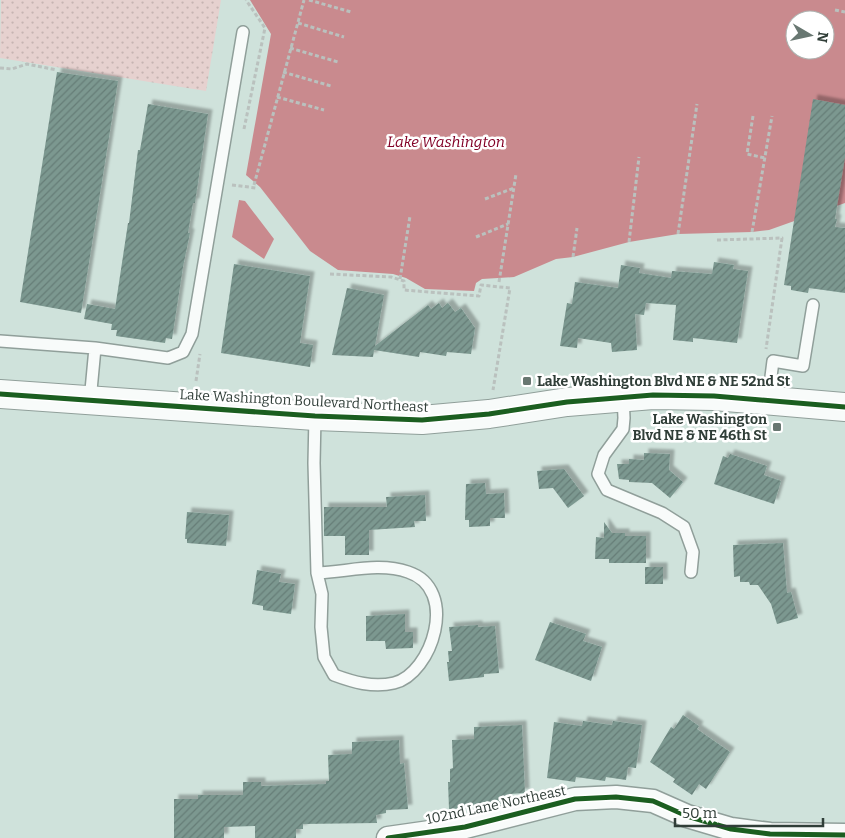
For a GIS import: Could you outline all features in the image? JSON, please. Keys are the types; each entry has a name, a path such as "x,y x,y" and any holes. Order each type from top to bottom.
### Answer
{"main road":[{"name":"Lake Washington Boulevard Northeast","path":"0,394 315,416 422,420 489,414 567,402 653,395 714,396 845,407"}],"street":[{"name":"102nd Lane Northeast","path":"388,838 465,826 575,799 616,797 653,801 687,816 731,829 770,834 845,834"}],"lane":[{"path":"0,341 95,348 168,358 183,352 192,334 243,32"},
{"path":"768,400 773,361 803,366 813,304"},
{"path":"90,401 95,348"},
{"path":"623,396 623,429 604,455 598,474 607,490 662,513 684,527 693,552 691,572"},
{"path":"315,416 314,463 317,573 322,594 321,627 324,657 334,675 359,684 382,685 396,683 412,674 422,661 436,627 437,611 435,598 430,586 410,572 390,568 367,568 317,573"}],"path":[{"path":"231,185 255,186 276,97 304,0"},
{"path":"309,0 351,12"},
{"path":"835,10 845,12"},
{"path":"298,23 344,36"},
{"path":"290,48 338,62"},
{"path":"0,68 12,69 27,64 56,70"},
{"path":"284,72 331,86"},
{"path":"276,97 324,110"},
{"path":"678,234 697,104"},
{"path":"753,116 747,154 765,158"},
{"path":"752,232 772,116"},
{"path":"629,242 639,157"},
{"path":"499,282 516,174"},
{"path":"485,199 514,188"},
{"path":"400,279 410,216"},
{"path":"476,236 508,224"},
{"path":"573,257 577,228"},
{"path":"717,240 782,238 764,358"},
{"path":"330,274 391,277 404,281 404,290 479,296 481,285 510,288 493,393"}],"shaded area":[{"path":"1,0 221,0 206,91 0,58"}],"water":[{"name":"Lake Washington","path":"250,0 845,0 845,203 769,230 678,234 629,242 573,257 556,259 514,277 482,279 476,283 474,291 425,289 406,278 393,274 338,270 310,251 260,187 246,175 271,34"},
{"path":"239,200 245,201 274,239 264,259 232,237"}],"building":[{"path":"57,72 118,81 81,313 20,302"},
{"path":"813,99 845,105 845,157 835,227 845,228 845,293 809,288 808,293 791,290 791,286 784,285"},
{"path":"148,104 208,114 172,339 166,338 165,343 116,336 117,330 111,330 112,324 84,319 87,304 115,309 129,223 138,150 140,150"},
{"path":"714,262 734,265 733,269 748,271 737,343 693,338 693,342 673,340 676,305 646,303 644,315 635,314 637,350 612,352 611,343 578,338 577,348 560,346 567,303 572,304 575,282 618,288 621,265 640,268 639,273 671,278 672,271 712,274"},
{"path":"234,264 310,276 300,343 313,345 310,367 221,353"},
{"path":"347,288 384,295 375,346 428,305 431,309 439,303 442,308 448,303 455,312 461,308 475,328 471,354 447,352 446,356 420,352 419,357 374,350 373,357 332,355"},
{"path":"644,453 670,454 669,470 683,482 670,498 652,483 629,482 629,480 619,479 617,464 629,464 629,459 644,460"},
{"path":"730,454 767,466 764,475 781,481 774,504 714,484 723,456 728,458"},
{"path":"564,469 584,496 568,508 553,488 539,489 537,471"},
{"path":"485,483 486,494 504,493 505,518 490,518 490,526 469,527 469,520 465,520 466,484"},
{"path":"425,495 426,521 414,521 415,527 369,530 369,555 345,555 345,536 324,536 324,507 387,507 386,497"},
{"path":"187,512 229,515 226,546 187,543 187,539 185,539"},
{"path":"604,522 612,533 625,533 625,536 646,536 646,563 609,563 609,559 595,559 596,537 604,538"},
{"path":"783,543 787,593 791,592 798,618 777,624 771,604 758,585 740,582 740,576 734,577 733,545"},
{"path":"645,567 663,567 663,584 645,584"},
{"path":"257,570 281,574 279,582 295,584 291,614 263,610 263,606 252,604"},
{"path":"405,614 405,632 413,632 413,648 386,649 385,641 366,641 366,616"},
{"path":"550,622 586,634 583,641 602,647 591,681 535,660"},
{"path":"478,625 478,627 495,626 499,673 484,674 484,677 449,681 448,651 452,651 449,627"},
{"path":"683,715 699,726 697,729 730,752 706,789 699,784 692,795 673,782 675,779 650,762 671,727 674,729"},
{"path":"583,721 612,725 613,721 642,725 636,768 628,767 626,780 606,777 605,781 576,777 575,782 547,778 554,722 582,726"},
{"path":"522,725 525,793 501,796 501,804 499,805 449,809 448,782 450,782 450,769 453,768 452,740 474,739 474,727"},
{"path":"399,740 400,764 404,763 408,809 386,810 386,813 376,815 377,823 303,824 303,829 296,829 296,838 255,838 255,826 224,827 224,838 174,838 174,799 198,799 198,795 243,795 243,782 261,782 261,786 326,784 326,781 329,781 328,755 352,754 352,742"}],"cycle path":[{"path":"0,394 315,416 422,420 489,414 567,402 653,395 714,396 845,407"},
{"path":"388,838 465,827 575,799 616,797 653,801 687,816 731,829 770,834 845,835"}],"place":[{"name":"Lake Washington Blvd NE & NE 52nd St","path":"527,381"},
{"name":"Lake Washington Blvd NE & NE 46th St","path":"777,427"}]}
